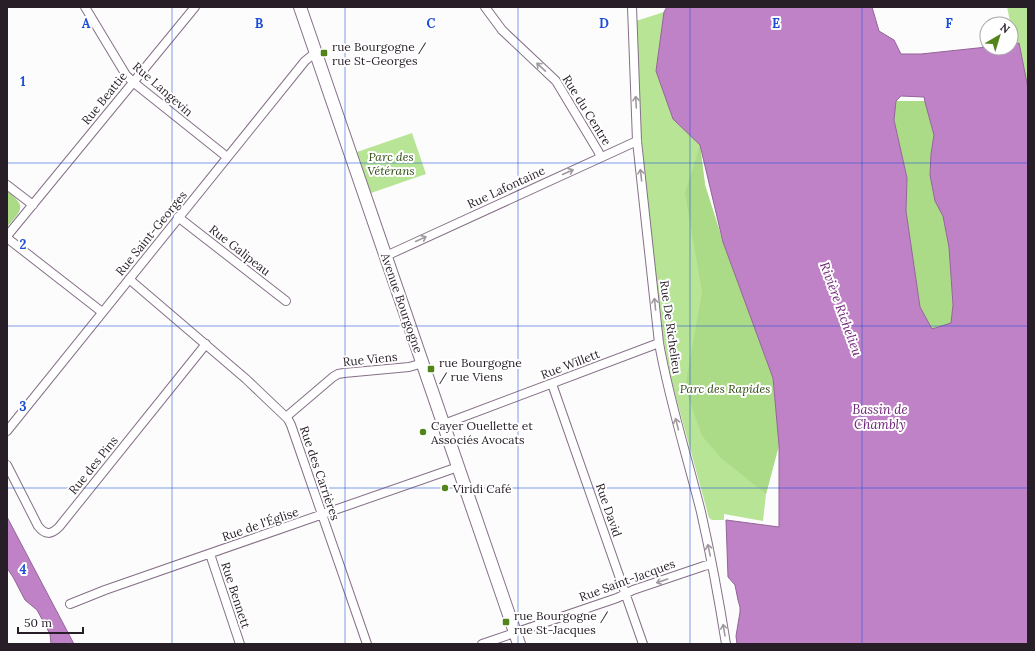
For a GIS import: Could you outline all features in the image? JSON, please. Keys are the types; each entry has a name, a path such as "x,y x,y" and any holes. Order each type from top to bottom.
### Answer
{"street":[{"name":"Rue Langevin","path":"85,7 123,70 133,82 227,157"},
{"name":"Rue Beattie","path":"7,237 195,7"},
{"name":"Avenue Bourgogne","path":"300,7 517,638"},
{"name":"Rue du Centre","path":"485,7 502,30 556,81 601,157"},
{"name":"Rue De Richelieu","path":"632,7 638,141 659,343 671,398 700,510 712,564 726,644"},
{"name":"Rue Saint-Georges","path":"7,431 305,60 316,52"},
{"name":"Rue Lafontaine","path":"386,256 638,141"},
{"path":"7,185 32,205"},
{"name":"Rue Galipeau","path":"178,218 286,301"},
{"path":"7,237 102,312"},
{"name":"Rue des Carrières","path":"129,280 252,384 286,417 291,425 367,644"},
{"name":"Rue Willett","path":"444,424 659,343"},
{"name":"Rue des Pins","path":"7,465 39,527 42,531 47,533 54,532 206,344"},
{"name":"Rue Viens","path":"286,417 324,384 338,374 409,367 423,363"},
{"name":"Rue David","path":"552,384 625,594 644,644"},
{"name":"Rue de l'Église","path":"70,604 458,467"},
{"name":"Rue Bennett","path":"210,554 240,644"},
{"name":"Rue Saint-Jacques","path":"482,644 517,638 633,590 712,564"}],"green space":[{"path":"1007,7 1028,7 1028,88 1019,43 1019,16 1009,16"},
{"name":"Parc des Rapides","path":"664,12 656,71 673,119 700,145 705,185 723,242 779,445 766,494 763,521 724,514 724,520 712,520 709,518 671,379 662,332 645,177 641,134 636,21"},
{"path":"896,101 925,101 934,135 930,175 935,201 943,216 949,247 953,305 951,323 932,329 920,307 906,211 907,178 894,120"},
{"name":"Parc des Vétérans","path":"412,133 426,174 371,193 357,152"},
{"path":"700,145 705,185 723,242 773,378 779,445 766,494 721,458 702,436 685,388 702,292 685,193"},
{"path":"7,191 18,201 20,209 7,227"}],"water":[{"name":"Bassin de Chambly","path":"667,7 872,7 879,31 894,40 901,54 921,54 979,48 979,56 1019,56 1019,43 1028,88 1028,644 737,644 736,636 740,607 735,585 728,577 726,520 779,527 779,445 773,378 723,242 700,145 673,119 656,71 664,12","holes":["901,96 924,97 934,135 930,175 935,201 943,216 949,247 953,305 951,323 932,329 920,307 906,211 907,178 894,120 896,101"]},
{"path":"7,517 74,644 51,644 50,634 37,610 25,600 7,568"}],"place":[{"name":"rue Bourgogne / rue St-Georges","path":"324,53"},
{"name":"rue Bourgogne / rue Viens","path":"431,369"},
{"name":"Cayer Ouellette et Associés Avocats","path":"423,432"},
{"name":"Viridi Café","path":"445,488"},
{"name":"rue Bourgogne / rue St-Jacques","path":"506,622"}],"water label":[{"name":"Rivière Richelieu","path":"841,309"}]}
